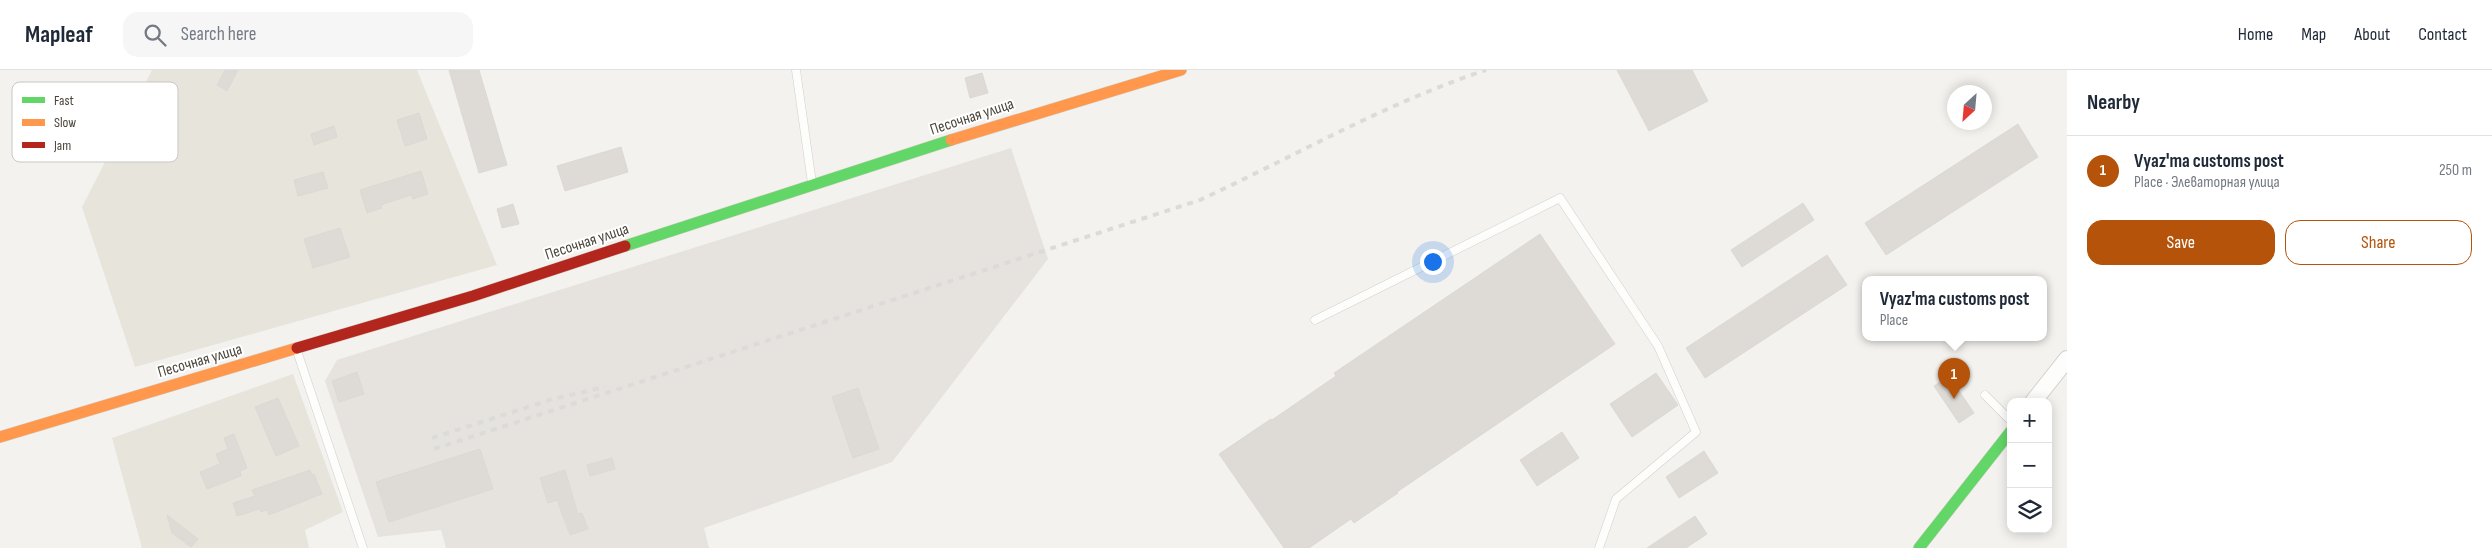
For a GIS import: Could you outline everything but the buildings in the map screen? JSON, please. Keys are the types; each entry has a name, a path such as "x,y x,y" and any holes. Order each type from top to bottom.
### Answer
{"street":[{"name":"Песочная улица","path":"0,437 473,296 1029,115 1181,70"},
{"path":"2036,398 2067,359"},
{"path":"1919,548 2007,436"}],"lane":[{"path":"796,70 812,185"},
{"path":"1315,320 1560,198 1658,346 1696,432 1616,499 1599,548"},
{"path":"297,350 363,548"},
{"path":"1985,395 2007,417"}],"shaded area":[{"path":"152,70 417,70 497,265 135,367 82,207 105,162 178,162 178,82 146,82"},
{"path":"1011,148 1048,259 892,462 704,528 709,548 446,548 441,530 378,537 325,381 337,360"},
{"path":"293,374 343,512 305,530 309,548 142,548 112,438"}],"railway":[{"path":"434,449 1200,200 1412,98 1486,70"},
{"path":"432,438 553,399 605,387"}],"traffic: fast":[{"path":"625,246 951,140"},
{"path":"1919,548 2007,436"}],"traffic: slow":[{"path":"951,140 1181,70"},
{"path":"0,437 297,348"}],"traffic: jam":[{"path":"297,348 473,296 625,246"}],"place":[{"name":"Vyaz'ma customs post","path":"1954,399"}]}
